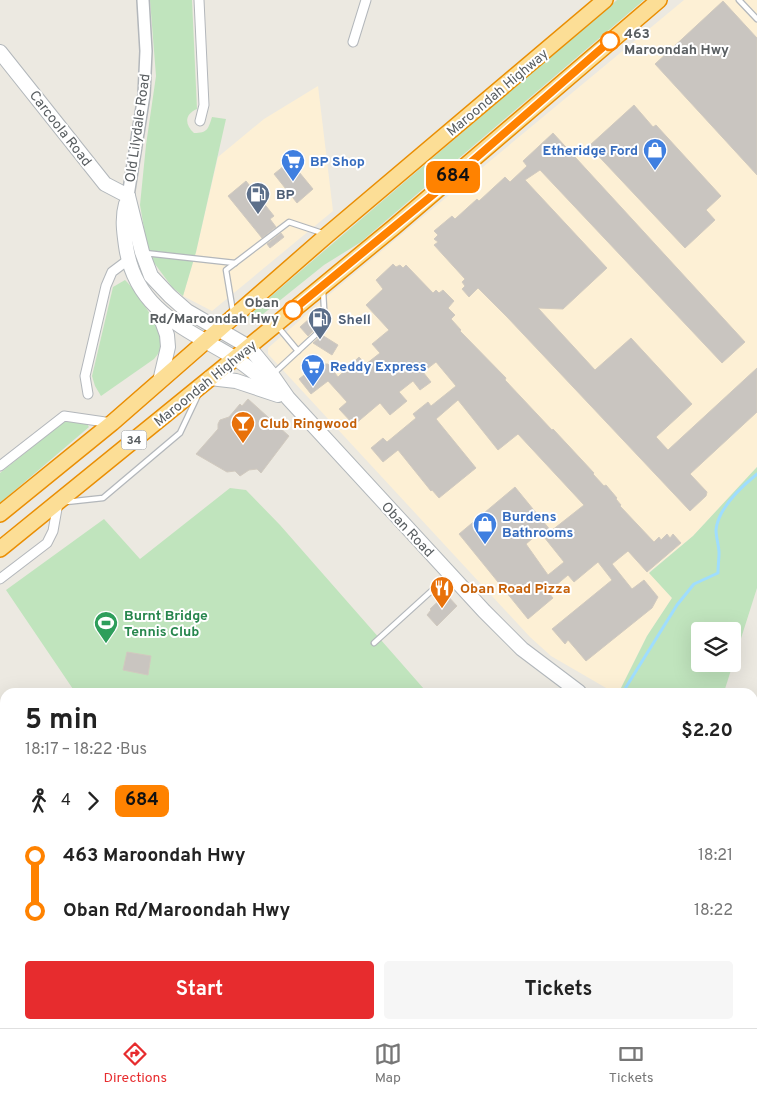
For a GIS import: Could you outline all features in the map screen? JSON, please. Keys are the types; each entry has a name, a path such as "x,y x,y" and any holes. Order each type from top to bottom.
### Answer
{"highway":[{"name":"Maroondah Highway","path":"0,514 112,423 327,235 605,0"},
{"name":"Maroondah Highway","path":"0,549 446,184 659,0"}],"main road":[{"name":"Carcoola Road","path":"0,52 105,184 128,196"},
{"name":"Old Lilydale Road","path":"128,196 142,252 152,276 170,296 187,310 219,329"},
{"name":"Old Lilydale Road","path":"128,196 124,212 128,260 146,295 158,310 206,342"},
{"path":"128,260 142,252"},
{"path":"158,310 167,335 168,347 160,381"},
{"name":"Oban Road","path":"219,329 249,347 288,398 450,574 522,649 574,688"},
{"name":"Oban Road","path":"206,342 235,358 288,398"},
{"path":"206,381 236,382 288,398"}],"street":[{"name":"Old Lilydale Road","path":"128,196 144,95 146,44 143,0"},
{"path":"199,0 204,105 200,121"},
{"path":"353,42 366,0"},
{"path":"88,394 85,376 106,286 112,272 128,260"},
{"path":"0,466 64,416 112,423"},
{"path":"0,579 47,543 53,530 58,502"}],"lane":[{"path":"739,0 757,19"},
{"path":"234,316 226,270 289,222 327,235"},
{"path":"142,252 235,263"},
{"path":"272,375 325,326 322,286"},
{"path":"276,324 298,351"},
{"path":"58,502 103,498 180,433 206,381"},
{"path":"374,643 450,574"}],"shaded area":[{"path":"684,0 757,0 757,467 693,536 649,572 672,598 647,636 621,688 606,688 551,656 530,637 268,354 268,348 331,293"},
{"path":"318,86 333,211 212,311 183,296 196,252 218,157 264,119"}],"green space":[{"path":"150,0 192,0 197,109 188,116 187,123 191,130 194,133 205,131 212,117 226,119 196,252 183,296 172,287 152,260 147,246 140,205 156,76"},
{"path":"617,0 644,0 361,242 324,265 253,322 248,316"},
{"path":"125,280 141,300 157,327 161,335 161,346 159,353 154,359 101,396 92,376 113,287"},
{"path":"69,420 87,424 89,427 0,503 0,473"},
{"path":"757,467 757,588 741,638 741,622 691,622 691,672 730,672 725,688 621,688 647,636 672,598 649,573 693,536"},
{"path":"230,488 246,490 280,525 423,688 72,688 6,590 104,519 140,559"}],"building":[{"path":"723,1 757,38 757,175 655,64"},
{"name":"Etheridge Ford","path":"634,105 653,127 656,125 721,196 706,210 715,220 685,248 589,146"},
{"path":"553,133 745,342 722,363 540,170 525,180 607,268 563,309 538,308 595,370 631,338 692,404 656,437 668,450 757,368 757,412 690,474 707,492 706,496 690,511 478,288 469,297 462,289 465,286 462,282 465,279 434,245 438,242 434,239 438,235 434,231 452,216 455,219 477,199 479,201 505,177 510,182 527,166 523,161"},
{"name":"BP Shop","path":"290,161 313,189 297,203 274,174"},
{"path":"246,181 274,216 270,219 276,227 262,238 228,196"},
{"path":"281,233 284,237 270,248 267,244"},
{"path":"393,264 396,267 400,265 403,268 406,265 433,293 436,290 439,293 443,290 454,301 448,308 455,315 451,319 460,331 506,378 505,380 553,429 604,486 606,485 617,498 620,506 654,542 659,537 661,540 667,534 670,538 673,534 681,543 647,572 628,551 612,564 632,589 644,580 658,597 652,608 586,661 568,640 565,644 552,629 612,580 598,562 574,582 568,575 548,592 553,598 528,619 459,534 515,487 551,531 584,505 518,434 498,450 458,400 436,419 476,468 439,498 431,491 398,450 383,462 371,448 383,438 387,442 416,418 413,414 428,402 431,406 456,386 436,362 423,372 431,382 420,390 413,381 399,392 407,401 390,415 380,403 354,425 339,409 347,402 328,381 311,394 299,379 318,364 328,364 338,377 359,357 366,364 380,353 372,344 389,330 366,305 383,289 376,280","holes":["540,532 564,562 548,575 526,544"]},
{"path":"309,319 316,328 308,336 300,327"},
{"path":"322,335 338,345 332,355 313,343"},
{"name":"Club Ringwood","path":"248,399 289,436 261,473 257,469 249,470 240,476 235,471 227,472 196,454 218,429 220,420 229,417 240,404 242,406"},
{"name":"Oban Road Pizza","path":"446,594 457,606 437,626 427,615 430,609"},
{"name":"Burnt Bridge Tennis Club","path":"127,652 151,656 148,675 123,670"}],"waterway":[{"path":"625,688 677,605 694,584 718,573 719,550 716,530 721,514 731,499 757,474"}],"bus line":[{"name":"684","path":"293,310 446,184 610,41"}],"place":[{"name":"463 Maroondah Hwy","path":"610,41"},
{"name":"Etheridge Ford","path":"655,171"},
{"name":"BP Shop","path":"293,182"},
{"name":"BP","path":"258,215"},
{"name":"Oban Rd/Maroondah Hwy","path":"293,310"},
{"name":"Shell","path":"320,340"},
{"name":"Reddy Express","path":"313,387"},
{"name":"Club Ringwood","path":"243,444"},
{"name":"Burdens Bathrooms","path":"485,545"},
{"name":"Oban Road Pizza","path":"442,609"},
{"name":"Burnt Bridge Tennis Club","path":"106,644"}]}
